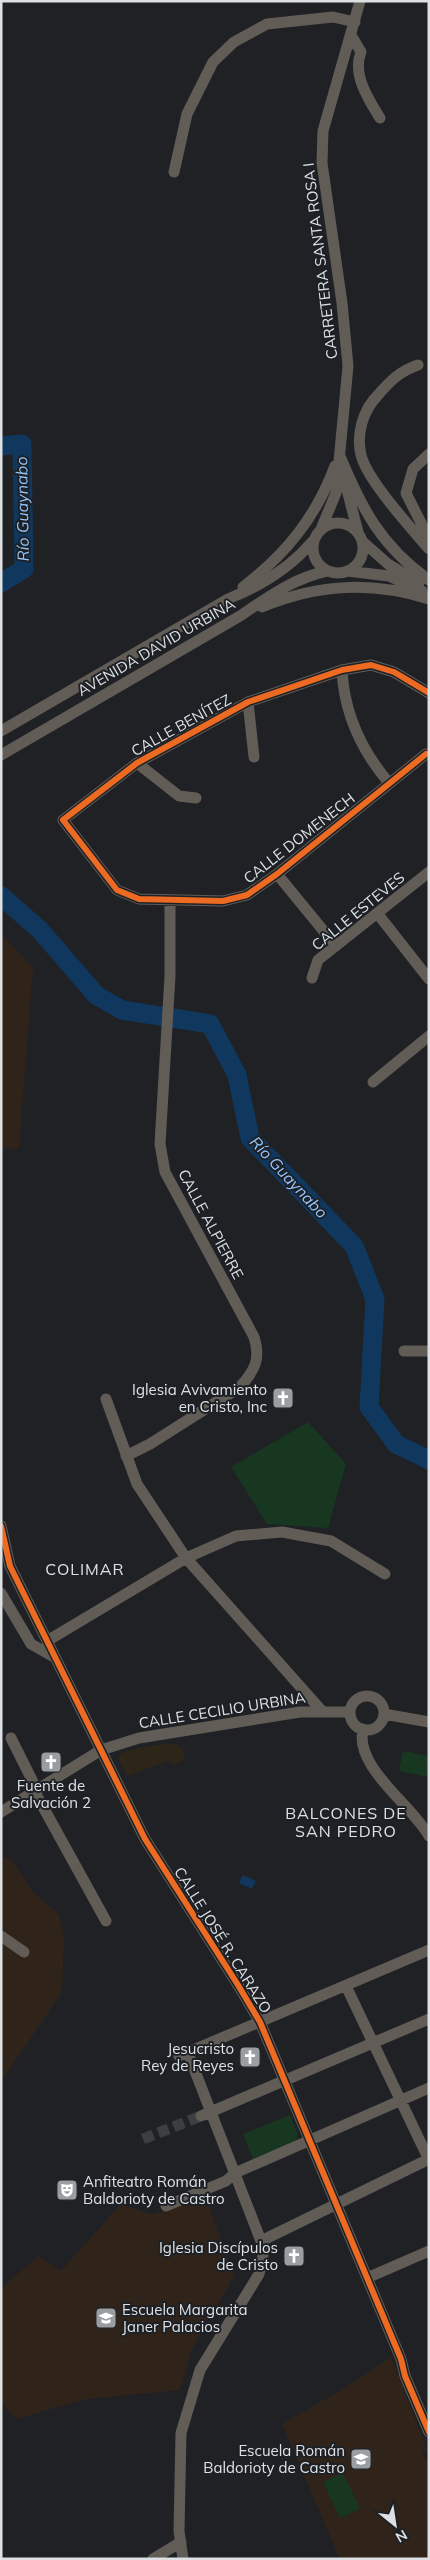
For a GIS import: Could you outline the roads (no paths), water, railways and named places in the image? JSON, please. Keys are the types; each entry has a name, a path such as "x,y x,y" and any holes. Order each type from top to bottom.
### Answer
{"street":[{"name":"CARRETERA SANTA ROSA I","path":"321,529 336,493 348,366 342,303 322,163 323,130 360,1"},
{"path":"174,172 187,114 213,62 234,42 267,24 333,16 355,22"},
{"path":"351,35 361,52 357,67 367,96 380,118"},
{"path":"418,366 398,374 370,404 363,417 360,443 361,456 370,474 425,544"},
{"path":"340,454 362,551 359,561 348,571"},
{"path":"340,454 376,529 392,548 429,580"},
{"path":"228,599 260,575 291,544 318,505 340,454"},
{"path":"425,544 425,531 406,493 413,469 429,454"},
{"path":"429,589 388,564 350,526 340,523 330,524 321,529 313,541 314,556 319,565 328,571 337,573 348,571 389,576 429,594"},
{"name":"AVENIDA DAVID URBINA","path":"1,731 228,599 265,582 301,556 313,541"},
{"name":"AVENIDA DAVID URBINA","path":"1,755 297,581 328,571"},
{"path":"240,616 283,600 334,588 378,587 399,590 429,599"},
{"name":"CALLE BENÍTEZ","path":"170,901 139,899 117,890 63,820 137,763 248,702 342,670 380,666 394,672 429,693"},
{"path":"342,670 343,691 358,738 372,763 389,783"},
{"path":"248,702 254,758"},
{"name":"CALLE DOMENECH","path":"170,901 223,901 247,895 277,874 426,754"},
{"path":"137,763 179,796 196,798"},
{"name":"CALLE ESTEVES","path":"312,978 318,960 429,872"},
{"path":"277,874 336,946"},
{"name":"CALLE ALPIERRE","path":"126,1456 150,1444 240,1387 250,1376 258,1352 254,1337 166,1172 160,1144 170,976 170,901"},
{"path":"378,913 429,979"},
{"path":"373,1082 429,1036"},
{"path":"404,1351 429,1351"},
{"path":"106,1399 137,1484 186,1558 321,1710"},
{"name":"CALLE JOSÉ R. CARAZO","path":"1,1527 10,1566 54,1658 146,1839 260,2022 368,2278 401,2359 405,2376 429,2432"},
{"path":"46,1641 186,1558 236,1536 282,1532 330,1541 384,1574"},
{"path":"1,1593 31,1644 54,1658"},
{"path":"369,1696 380,1702 384,1714 378,1726 372,1729 363,1729 354,1724 350,1712 356,1700 369,1696"},
{"name":"CALLE CECILIO URBINA","path":"1,1812 36,1788 101,1750 151,1736 321,1710 350,1712"},
{"path":"384,1714 429,1722"},
{"path":"363,1729 361,1743 368,1761 429,1836"},
{"path":"10,1738 36,1788 37,1796 106,1921"},
{"path":"1,1936 24,1952"},
{"path":"183,2559 181,2542 181,2433 200,2370 262,2266 261,2241 235,2173 207,2114 184,2055 429,1950"},
{"path":"261,2241 429,2159 346,1986"},
{"path":"207,2114 429,2019"},
{"path":"166,2206 226,2181 235,2173 429,2088"},
{"path":"368,2278 429,2250"},
{"name":"CALLE JOSÉ R. CARAZO","path":"401,2359 411,2373 429,2412"},
{"path":"153,2559 181,2542"}],"water":[{"path":"243,1875 256,1881 252,1889 239,1883"}],"waterway":[{"name":"Río Guaynabo","path":"1,446 22,444 24,569 1,583"},
{"name":"Río Guaynabo","path":"1,896 40,930 96,995 122,1010 210,1024 237,1075 250,1138 354,1246 375,1299 369,1407 396,1444 429,1460"}],"tunnel":[{"path":"143,2139 201,2116"}],"place":[{"name":"Iglesia Avivamiento en Cristo, Inc","path":"283,1398"},
{"name":"Fuente de Salvación 2","path":"51,1762"},
{"name":"Jesucristo Rey de Reyes","path":"250,2057"},
{"name":"Anfiteatro Román Baldorioty de Castro","path":"67,2190"},
{"name":"Iglesia Discípulos de Cristo","path":"294,2256"},
{"name":"Escuela Margarita Janer Palacios","path":"106,2318"},
{"name":"Escuela Román Baldorioty de Castro","path":"361,2459"}],"district":[{"name":"COLIMAR","path":"85,1569"},
{"name":"BALCONES DE SAN PEDRO","path":"346,1822"}]}
